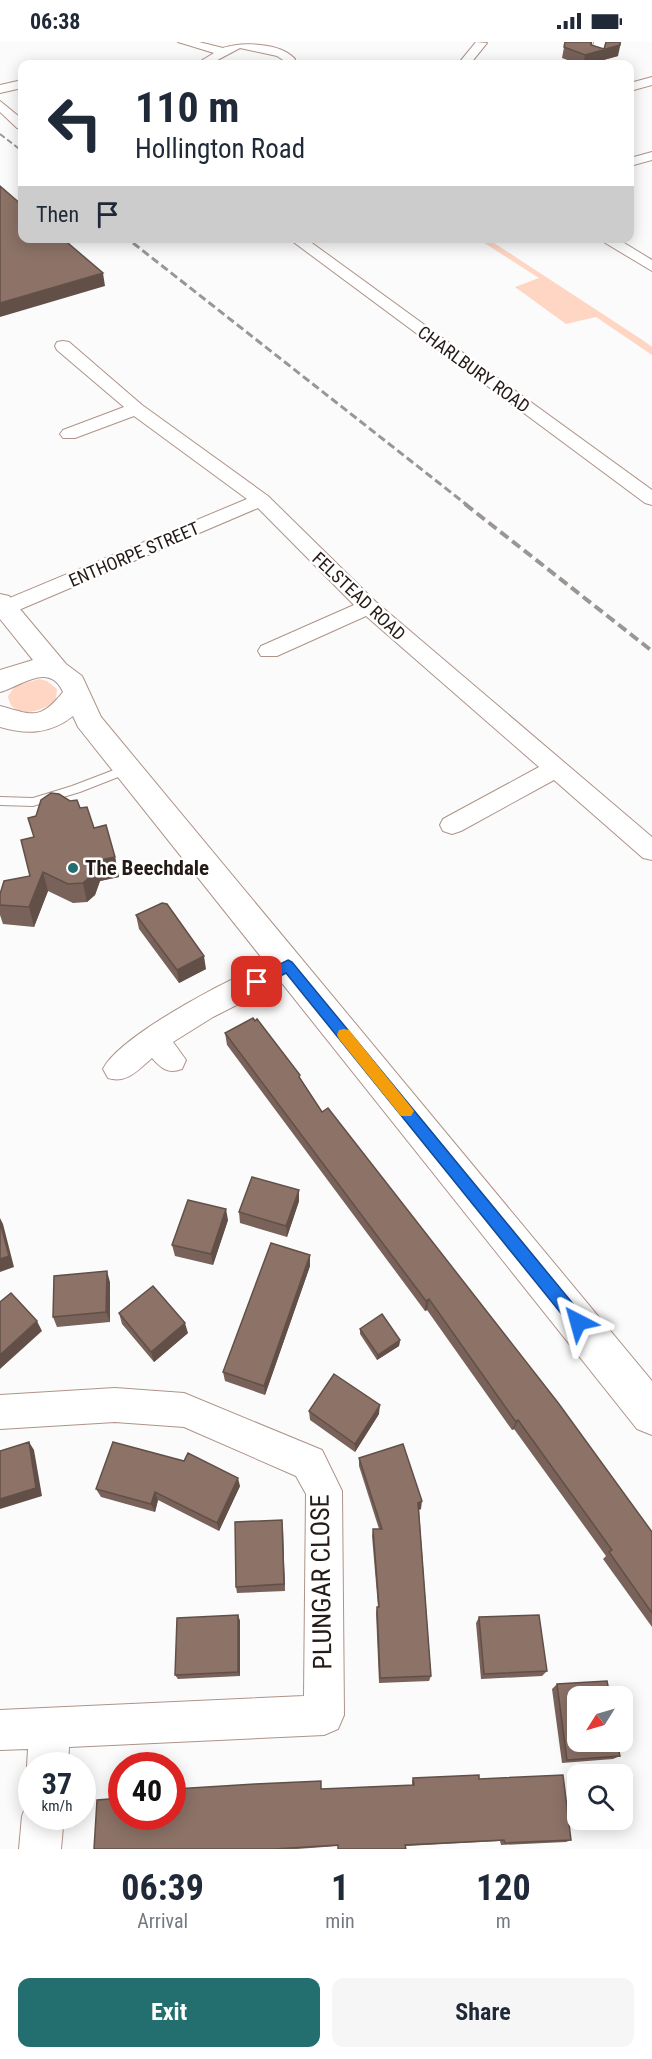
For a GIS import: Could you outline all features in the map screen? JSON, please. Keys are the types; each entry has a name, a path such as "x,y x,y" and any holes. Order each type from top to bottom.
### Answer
{"street":[{"path":"184,42 227,52"},
{"path":"597,55 600,42"},
{"path":"210,60 240,43 281,53 289,60"},
{"path":"467,60 481,44"},
{"path":"634,86 652,81"},
{"path":"0,89 18,85"},
{"path":"0,105 18,121"},
{"path":"634,161 652,156"},
{"name":"CHARLBURY ROAD","path":"302,243 652,499"},
{"path":"613,243 652,266"},
{"path":"635,255 652,250"},
{"name":"FELSTEAD ROAD","path":"63,346 136,409 261,500 368,607 652,851"},
{"path":"69,434 136,409"},
{"name":"ENTHORPE STREET","path":"2,611 261,500"},
{"path":"269,651 368,607"},
{"path":"2,611 56,670 71,680 77,709 652,1414"},
{"path":"2,611 24,655 12,676"},
{"path":"12,676 56,670"},
{"path":"5,726 37,723 77,709"},
{"path":"452,825 556,769"},
{"path":"118,1069 162,1050 202,1010 288,966"},
{"name":"PLUNGAR CLOSE","path":"0,1412 18,1409 115,1405 184,1410 309,1462 324,1491 324,1715 49,1747 0,1730"},
{"path":"40,1849 42,1830"}],"lane":[{"path":"0,801 33,802 76,789 127,769"}],"shaded area":[{"path":"484,243 494,243 644,341 652,347 652,355 596,317 566,324 515,287 539,278"},
{"path":"39,679 47,681 57,689 56,700 36,711 15,709 10,704 8,696 15,686"}],"building":[{"path":"565,42 591,42 591,45 604,49 606,42 620,42 620,45 585,55 564,47"},
{"path":"0,186 18,202 18,243 68,243 103,273 0,303"},
{"name":"The Beechdale","path":"51,793 59,794 70,801 77,800 80,808 87,807 94,828 106,825 115,857 96,861 91,876 83,883 68,884 43,872 29,907 0,905 0,894 4,881 30,876 21,840 34,837 28,818 36,816 41,800"},
{"path":"162,903 167,904 204,956 177,970 136,915"},
{"path":"253,1018 255,1021 257,1019 300,1075 299,1077 322,1112 328,1108 559,1404 652,1532 652,1613 609,1552 612,1550 518,1420 516,1422 429,1299 426,1301 225,1033"},
{"path":"252,1177 299,1190 286,1226 239,1212"},
{"path":"188,1200 226,1209 211,1254 172,1245"},
{"path":"0,1222 9,1256 0,1259"},
{"path":"271,1243 310,1255 264,1386 223,1372"},
{"path":"107,1271 106,1312 53,1317 54,1276"},
{"path":"153,1286 185,1323 151,1352 119,1313"},
{"path":"11,1293 37,1321 0,1355 0,1302"},
{"path":"382,1314 400,1340 378,1355 360,1329"},
{"path":"334,1374 380,1405 355,1444 309,1411"},
{"path":"29,1442 36,1488 0,1499 0,1451"},
{"path":"113,1442 184,1461 188,1453 238,1478 217,1523 155,1492 151,1504 96,1489"},
{"path":"403,1444 422,1501 418,1503 431,1676 380,1678 377,1607 379,1607 373,1529 382,1529 359,1458"},
{"path":"282,1520 284,1584 236,1587 235,1522"},
{"path":"238,1615 238,1672 175,1675 177,1618"},
{"path":"539,1615 547,1671 484,1674 479,1617"},
{"path":"607,1681 608,1686 567,1686 567,1752 619,1752 620,1756 567,1760 557,1684"},
{"path":"479,1775 479,1779 563,1775 567,1830 570,1830 571,1840 505,1843 504,1840 405,1845 406,1849 338,1849 338,1845 274,1849 94,1849 97,1800 108,1799 108,1830 186,1830 186,1788 321,1781 321,1789 414,1785 413,1778"}],"railway":[{"path":"0,134 18,148"},
{"path":"133,243 467,505"},
{"path":"465,504 652,651"}],"slow traffic":[{"path":"344,1035 406,1111"}],"place":[{"name":"The Beechdale","path":"73,868"}],"route":[{"path":"257,982 288,966 578,1322"}]}
